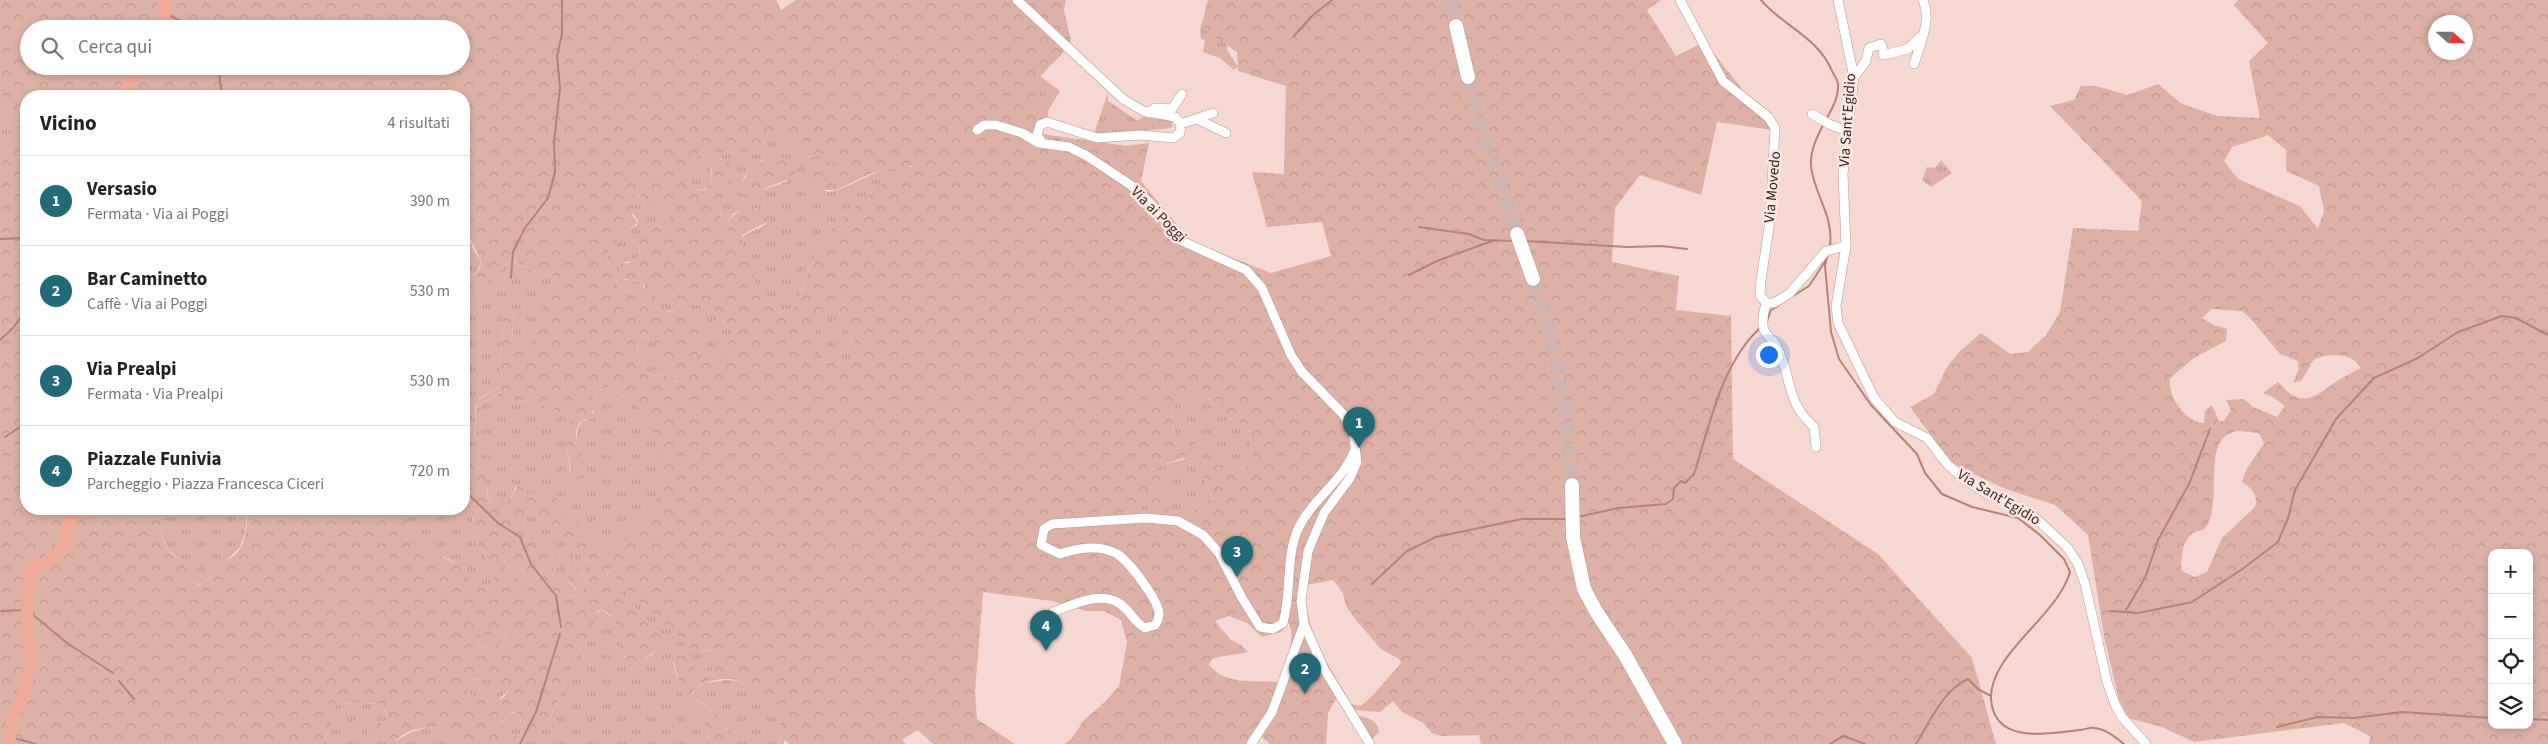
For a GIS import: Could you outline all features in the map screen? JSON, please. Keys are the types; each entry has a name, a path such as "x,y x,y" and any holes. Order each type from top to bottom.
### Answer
{"highway":[{"path":"1456,26 1468,77"},
{"path":"1517,234 1533,279"},
{"path":"1572,485 1572,537 1584,589 1597,613 1625,654 1675,744"}],"street":[{"path":"1017,0 1102,82 1123,99 1149,113 1175,117 1181,124 1180,133 1173,138 1140,135 1097,138 1047,122 1040,125 1037,135 1041,141"},
{"name":"Via Movedo","path":"1680,0 1723,81 1768,117 1775,128 1770,221 1760,295 1766,303"},
{"name":"Via Sant'Egidio","path":"1838,0 1854,78 1843,174 1841,247 1836,314 1838,323 1874,398 1895,422 1927,438 1948,465 1967,482 1987,494 2028,512 2067,547 2078,564 2085,584 2107,682 2114,704 2122,717 2146,744"},
{"path":"1914,64 1924,30 1927,9 1922,0"},
{"path":"1854,78 1866,61 1869,48 1880,44 1884,55 1908,49 1924,30"},
{"path":"1149,113 1155,108 1172,109 1182,94"},
{"path":"1181,124 1213,113"},
{"path":"1812,114 1825,122 1849,132"},
{"path":"1197,119 1226,134"},
{"name":"Via ai Poggi","path":"977,130 984,125 996,125 1022,134 1039,143 1041,141 1068,146 1087,156 1132,186 1151,204 1184,242 1246,270 1262,288 1291,355 1302,372 1343,414 1353,431 1354,452 1357,462 1350,478 1324,513 1308,552 1301,601 1304,624 1324,669 1370,744"},
{"path":"1816,447 1814,427 1804,419 1794,404 1784,365 1776,344 1764,330 1763,318 1766,303 1774,303 1790,293 1826,251 1841,247"},
{"path":"1053,612 1102,597 1117,602 1126,608 1135,622 1144,628 1155,625 1160,616 1158,604 1126,562 1117,554 1102,549 1076,548 1060,554 1041,545 1044,529 1052,524 1146,518 1178,521 1203,535 1219,553 1242,598 1260,627 1273,629 1283,623 1287,608 1290,554 1299,528 1326,490 1348,468 1354,452"},
{"path":"1251,744 1272,712 1304,624"}],"green space":[{"path":"0,0 776,0 781,10 796,0 1066,0 1064,10 1071,41 1039,78 1042,134 1127,146 1149,143 1141,181 1190,241 1271,273 1331,256 1322,222 1267,227 1252,172 1284,174 1286,86 1238,71 1237,52 1204,29 1213,0 1661,0 1647,10 1676,56 1706,41 1765,118 1772,130 1717,122 1701,195 1640,175 1615,208 1612,262 1679,276 1676,310 1731,316 1733,459 1878,554 1972,658 1996,744 1481,744 1479,735 1441,736 1432,733 1423,723 1402,712 1393,701 1380,712 1355,710 1357,715 1371,720 1378,728 1379,732 1372,739 1374,744 1366,744 1337,697 1328,713 1326,744 1270,744 1261,736 1255,744 1065,744 1072,738 1084,720 1106,701 1119,686 1127,642 1121,620 1104,611 1086,611 1052,601 983,592 975,692 977,719 1015,744 933,744 918,730 902,740 906,744 789,744 785,740 783,744 779,744 781,727 774,714 739,681 720,679 700,685 692,693 694,698 721,717 735,744 711,744 705,725 680,691 673,657 678,653 686,655 696,670 709,675 714,668 714,652 710,649 700,652 691,648 618,581 612,570 606,571 609,581 659,634 664,640 663,645 642,661 629,660 623,655 620,648 614,620 601,609 597,611 590,636 579,651 551,716 538,735 532,738 524,733 519,714 516,712 509,715 503,721 503,726 525,744 457,744 448,730 434,728 412,730 390,741 385,734 387,714 380,704 343,702 336,705 336,716 322,744 0,744 0,155 13,146 19,135 16,122 9,116 4,116 0,121","holes":["769,129 798,146 804,155 811,157 819,156 842,162 821,161 813,168 812,181 822,190 836,190 872,173 911,166 916,168 878,185 828,232 810,266 794,308 782,315 760,296 753,272 742,254 742,235 769,221 770,214 753,208 741,211 727,222 721,222 720,213 732,167 727,159 716,160 712,164 711,182 706,190 694,190 689,178 691,168 698,156 720,153 756,154 763,148","638,195 644,197 644,204 647,207 654,207 659,204 664,208 669,215 671,225 667,228 653,224 648,227 644,225 641,232 644,234 638,242 640,255 629,263 621,264 618,273 621,278 644,283 645,287 621,292 606,255 628,229 638,223 632,215","659,288 668,290 680,302 700,305 714,311 727,325 733,323 736,325 736,331 719,358 705,354 698,360 697,354 701,332 698,321 688,313 664,311 655,307 655,293","837,310 850,339 855,343 853,360 826,363 814,356 828,346 827,340 815,339 813,336 823,315","644,337 660,344 658,357 682,377 649,375 637,348 639,339","1206,395 1226,415 1238,423 1251,426 1249,442 1252,454 1245,471 1226,463 1207,467 1199,449 1192,440 1187,436 1174,432 1172,415 1175,403","1193,455 1213,499 1204,500 1186,520 1133,517 1133,508 1146,505 1150,511 1166,512 1172,505 1163,487 1182,475 1177,472 1148,469 1146,463 1160,461 1161,465","536,516 552,531 550,535 569,546 569,568 566,578 577,590 587,580 574,562 575,549 592,567 587,585 574,597 564,592 556,582 553,575 553,558 550,550 524,528 523,519","504,552 527,575 532,583 510,578 504,561","1333,580 1343,593 1346,606 1356,620 1381,649 1399,659 1401,663 1361,706 1351,704 1327,662 1313,633 1306,602 1306,585","1229,616 1247,623 1262,637 1281,632 1289,623 1292,637 1291,645 1278,682 1241,681 1216,672 1209,665 1211,660 1248,652 1241,645 1230,639 1215,621","509,629 510,635 498,645 481,648 477,644 480,633","484,678 507,685 508,689 502,698 493,701 468,694 466,683 470,679"]},
{"path":"1208,0 1230,0 1227,50 1238,67 1234,70 1220,58 1203,52 1205,40 1201,39 1200,30"},
{"path":"2238,0 2548,0 2548,744 2369,744 2370,736 2344,723 2194,742 2162,727 2128,718 2119,700 2104,636 2088,535 2055,505 2003,488 1944,459 1933,438 1910,407 1934,394 1947,367 1959,352 1981,333 2010,354 2028,352 2046,335 2060,312 2073,228 2138,231 2142,201 2050,106 2074,100 2081,86 2096,86 2128,95 2158,84 2182,104 2218,116 2260,118 2249,61 2268,43 2234,5","holes":["2268,135 2286,150 2286,171 2319,186 2324,211 2318,229 2300,206 2238,179 2224,161 2232,147","2212,309 2242,311 2280,354 2298,361 2299,369 2293,383 2301,381 2314,359 2320,357 2340,355 2352,359 2361,368 2309,398 2295,396 2278,382 2263,393 2273,397 2285,406 2277,417 2253,407 2244,399 2226,400 2231,410 2224,421 2219,421 2212,405 2205,411 2204,423 2197,422 2185,414 2179,407 2172,393 2170,378 2194,358 2226,341 2227,329 2214,325 2202,318","2238,431 2259,433 2264,443 2248,466 2242,482 2253,492 2256,503 2255,507 2222,538 2207,572 2195,577 2182,571 2181,561 2184,545 2189,536 2204,529 2209,521 2213,504 2217,450 2221,441 2228,434"]},
{"path":"1041,27 1064,52 1040,76 1060,91 1048,111 1048,119 843,162"},
{"path":"18,32 20,33 20,44 12,38"},
{"path":"374,75 385,75 393,90 386,90 383,84"},
{"path":"1108,92 1108,101 1138,121 1142,117 1171,121 1173,127 1094,134"},
{"path":"4,116 9,116 16,122 19,135 13,146 0,155 0,121"},
{"path":"769,129 798,146 804,155 811,157 819,156 843,162 829,162 812,181 822,190 829,192 894,167 917,168 878,185 828,232 810,266 794,308 782,315 760,296 742,254 741,238 763,226 769,219 770,214 757,208 734,213 727,222 721,222 720,213 731,174 721,159 716,161 713,163 711,170 710,187 694,190 689,178 690,173 698,156 720,153 756,154 763,148","holes":["764,159 788,181 760,191 740,190 744,177"]},
{"path":"779,155 792,163 795,169 795,177 768,187 750,197 743,197 740,190 749,173 767,159"},
{"path":"1941,160 1952,173 1931,187 1922,180 1927,167 1935,168"},
{"path":"642,194 656,205 659,204 664,208 669,215 671,225 667,228 657,225 644,234 638,245 640,255 633,261 625,262 623,279 644,283 643,289 621,292 606,255 628,229 637,225 638,221 632,212 637,197"},
{"path":"470,241 474,251 481,260 478,271 473,275 470,273"},
{"path":"509,261 513,261 539,274 553,276 531,344 512,339 514,310 507,309 498,364 504,384 479,399 476,404 474,443 481,404 501,392 515,401 532,399 547,408 569,415 571,418 567,439 569,473 579,488 586,480 578,449 577,433 583,421 587,421 594,412 591,409 590,403 599,390 611,386 620,397 635,404 644,411 656,439 664,477 656,500 644,518 621,541 608,550 597,544 584,532 547,491 527,495 516,487 510,499 496,502 489,501 483,467 470,463 470,308 480,290"},
{"path":"659,288 668,290 680,302 700,305 714,311 727,325 732,323 736,325 736,331 719,358 702,356 698,361 675,311 660,311 655,307 655,293"},
{"path":"837,310 850,339 855,343 853,360 826,363 814,356 827,346 827,340 815,339 813,336 823,315"},
{"path":"644,337 660,344 659,358 682,377 649,375 637,348 639,339"},
{"path":"1206,395 1220,410 1238,423 1251,426 1249,442 1252,454 1246,471 1226,463 1207,467 1199,450 1191,440 1174,432 1172,415 1175,403"},
{"path":"1193,454 1213,499 1204,500 1186,520 1133,517 1133,508 1141,505 1172,505 1163,487 1181,475 1177,472 1148,469 1146,463 1160,461 1161,465 1182,460"},
{"path":"470,492 474,533 479,547 493,568 496,576 495,586 489,591 476,586 461,568 451,560 420,549 404,539 408,515 470,515"},
{"path":"163,515 247,515 245,533 240,547 203,584 191,583 188,579 186,567 168,549 163,538"},
{"path":"535,515 552,531 551,535 570,546 569,568 566,578 576,590 587,580 574,562 575,549 592,567 587,585 574,597 564,592 556,582 553,575 553,558 550,551 540,540 524,528 523,519"},
{"path":"504,552 532,580 531,584 510,578 504,561"},
{"path":"612,570 644,604 678,634 703,652 710,649 714,652 714,668 709,675 696,670 690,662 673,662 680,691 705,725 711,744 525,744 503,726 502,723 507,716 516,712 519,714 522,727 538,735 551,716 579,651 590,636 595,615 601,609 616,620 624,657 642,661 653,654 659,634 609,581 606,571"},
{"path":"509,629 510,635 498,645 480,648 477,644 480,633"},
{"path":"484,678 507,684 508,691 498,700 493,701 468,694 466,683 470,679"},
{"path":"726,680 740,681 776,715 782,731 779,744 735,744 721,717 692,696 694,689 705,683"},
{"path":"343,702 380,704 387,715 396,741 414,731 434,727 448,730 457,744 322,744 336,716 336,705","holes":["379,722 383,732 375,737 367,732 369,724"]},
{"path":"375,721 381,723 383,729 381,735 375,737 369,735 367,729 369,723"}],"waterway":[{"path":"163,0 164,20"},
{"path":"511,278 513,252 525,228 548,198 555,172 554,142 560,88 557,56 562,34 562,0"},
{"path":"1294,36 1312,16 1332,0"},
{"path":"1761,0 1819,50 1837,79 1838,89 1836,98 1827,118"},
{"path":"165,12 178,20"},
{"path":"126,90 134,75"},
{"path":"219,75 221,90"},
{"path":"1823,125 1816,139 1811,165 1815,185 1829,224 1830,246"},
{"path":"1419,227 1469,234 1484,240 1513,241"},
{"path":"0,239 20,238"},
{"path":"1409,275 1437,261 1492,241"},
{"path":"1525,241 1628,247 1662,246 1687,249"},
{"path":"1828,253 1825,266 1831,332 1839,359 1871,405 1917,454 1925,473 1942,494 1972,507 2018,518 2040,535 2064,559 2070,572 2063,588 2052,604 2001,666 1993,682 1991,699 1994,713 2001,723 2011,730 2023,733 2051,733 2092,728 2106,732 2124,744"},
{"path":"1793,296 1809,286 1826,260"},
{"path":"1767,321 1771,310 1778,306"},
{"path":"2110,611 2138,613 2192,602 2241,570 2278,542 2288,518 2295,490 2336,419 2374,378 2418,358 2458,332 2502,316 2516,318 2548,335"},
{"path":"0,340 20,318"},
{"path":"1578,517 1618,508 1666,504 1673,499 1674,488 1681,481 1685,483 1694,474 1718,396 1735,359 1760,328"},
{"path":"5,437 20,427"},
{"path":"2126,610 2145,578 2158,540 2189,484 2210,429"},
{"path":"470,496 498,523 520,537 531,564 556,596 561,627"},
{"path":"9,744 13,716 23,694 31,662 27,610 31,569 40,566 54,557 66,537 69,519 77,515"},
{"path":"1372,584 1407,551 1436,537 1522,519 1566,519"},
{"path":"0,611 27,610 67,643 113,673"},
{"path":"520,744 536,712 560,634"},
{"path":"1916,744 1938,707 1959,684 1968,679 1978,689 1991,696"},
{"path":"119,681 134,699"},
{"path":"2277,727 2318,717 2354,718 2402,712 2488,718"},
{"path":"2533,719 2548,720"},
{"path":"1830,744 1843,736 1865,744"},
{"path":"10,737 36,744"}],"tunnel":[{"path":"1450,0 1456,26"},
{"path":"1468,77 1477,116 1517,234"},
{"path":"1533,279 1548,329 1560,380 1572,485"}],"place":[{"name":"Versasio","path":"1359,448"},
{"name":"Via Prealpi","path":"1237,577"},
{"name":"Piazzale Funivia","path":"1046,651"},
{"name":"Bar Caminetto","path":"1305,694"}]}
